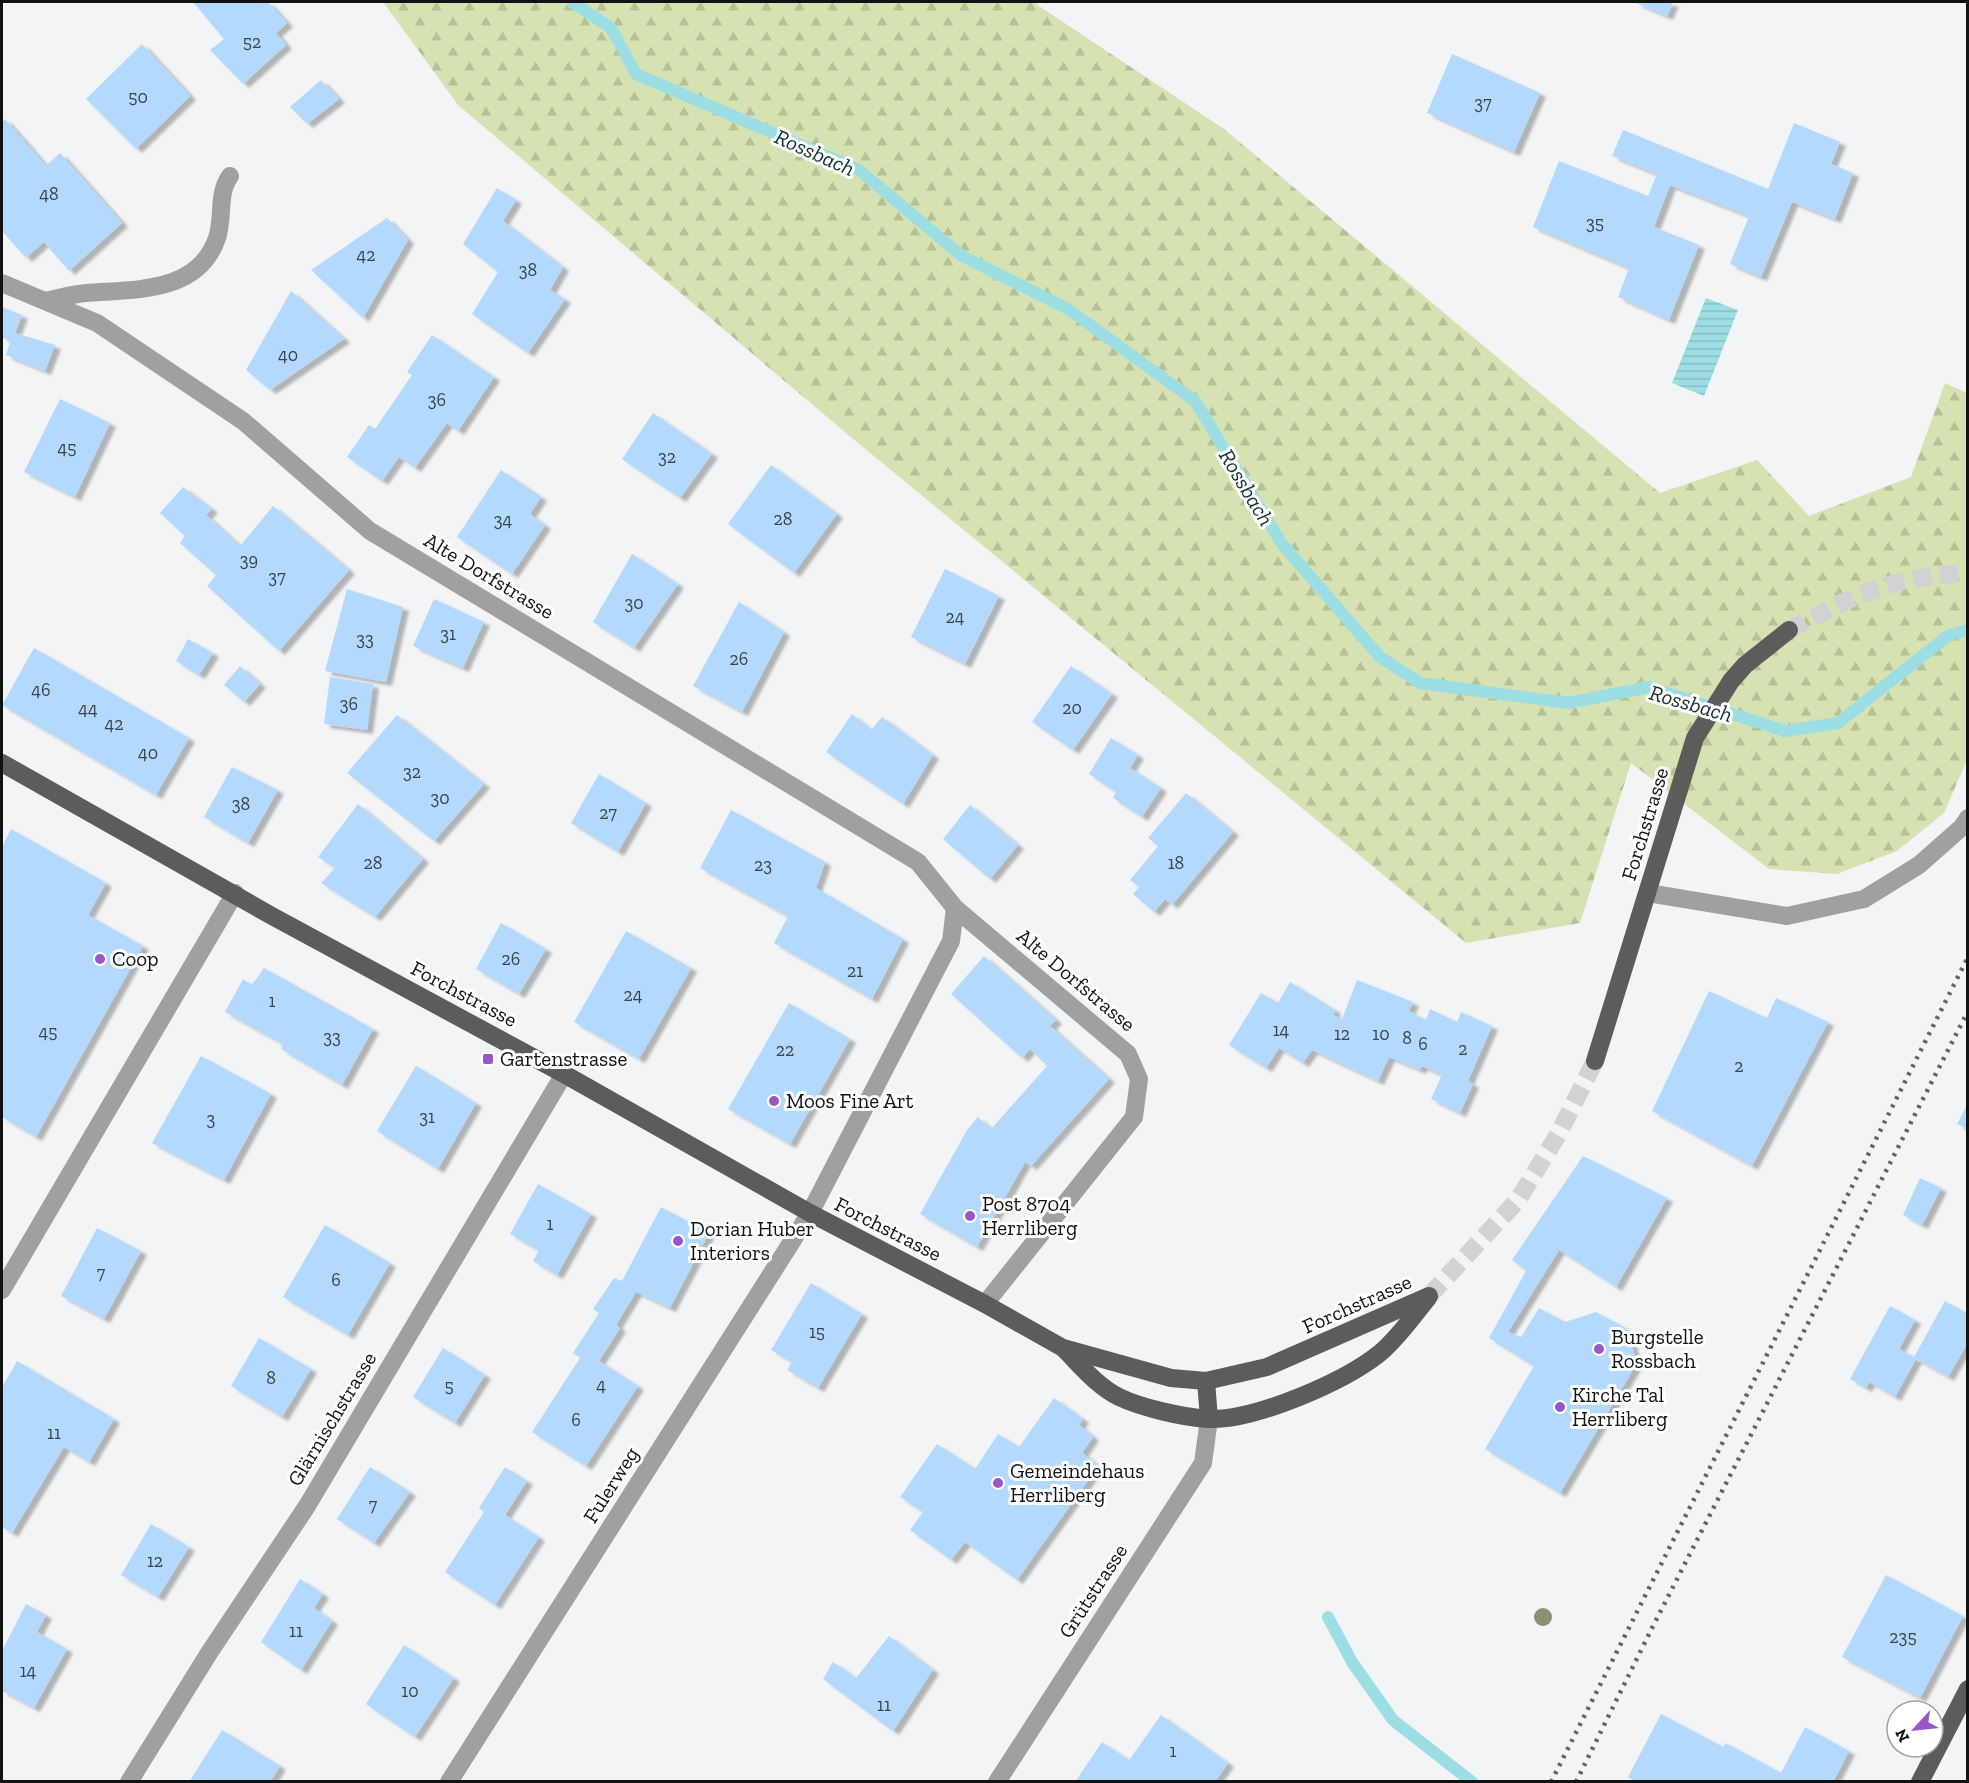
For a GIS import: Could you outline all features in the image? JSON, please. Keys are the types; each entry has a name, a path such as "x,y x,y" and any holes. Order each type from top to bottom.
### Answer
{"main road":[{"name":"Forchstrasse","path":"1595,1061 1695,738 1731,681 1752,659 1789,630"},
{"name":"Forchstrasse","path":"2,763 810,1213 985,1304 1063,1348 1171,1378 1206,1381 1267,1367 1429,1296 1393,1341 1352,1373 1315,1392 1288,1401 1209,1419 1177,1414 1119,1397 1096,1382 1063,1348"},
{"path":"1206,1381 1209,1419"},
{"path":"1920,1782 1968,1689"}],"street":[{"path":"45,301 84,293 162,287 182,279 207,257 217,238 223,185 230,176"},
{"name":"Alte Dorfstrasse","path":"2,283 97,323 243,421 370,531 918,862 955,908 1128,1054 1139,1079 1134,1117 985,1304"},
{"path":"1648,893 1787,916 1864,899 1919,865 1962,827 1968,818"},
{"path":"2,1290 235,893"},
{"path":"810,1213 951,941 955,908"},
{"name":"Glärnischstrasse","path":"129,1782 209,1653 307,1506 564,1074"},
{"name":"Fulerweg","path":"449,1782 810,1213"},
{"name":"Grütstrasse","path":"998,1782 1203,1463 1209,1419"}],"green space":[{"path":"383,2 1033,2 1224,129 1660,493 1757,460 1809,516 1911,477 1945,383 1967,393 1967,760 1944,813 1897,851 1837,874 1769,869 1631,763 1580,923 1466,943 852,438 458,105"}],"water":[{"path":"1706,298 1738,310 1704,396 1672,383"}],"building":[{"path":"193,2 268,2 287,23 276,33 286,45 243,84 210,50 224,39"},
{"path":"1634,2 1673,2 1667,16"},
{"path":"142,44 190,96 136,149 86,99"},
{"path":"1452,54 1540,93 1514,152 1427,113"},
{"path":"321,80 339,99 307,124 290,107"},
{"path":"5,119 46,166 60,153 122,223 69,271 44,242 26,258 2,231 2,122"},
{"path":"1794,123 1840,142 1831,164 1853,173 1835,219 1792,202 1761,277 1730,264 1749,216 1670,185 1654,227 1699,245 1669,320 1618,297 1629,268 1533,227 1559,161 1648,196 1657,174 1612,156 1623,130 1768,189"},
{"path":"497,188 516,200 503,221 563,267 550,290 565,299 528,353 472,314 498,272 463,244"},
{"path":"387,218 408,240 363,318 311,270"},
{"path":"291,291 344,339 270,390 246,370"},
{"path":"2,307 22,315 15,333 55,345 45,371 6,355 10,342 2,337"},
{"path":"432,335 494,377 458,431 447,423 415,468 399,457 382,481 347,457 369,425 375,429 412,375 407,372"},
{"path":"60,399 110,423 75,497 24,472"},
{"path":"653,413 712,454 680,498 622,459"},
{"path":"771,465 837,514 794,573 728,524"},
{"path":"501,470 541,497 530,514 545,525 512,574 457,537"},
{"path":"183,487 212,509 206,515 240,546 273,506 349,570 279,651 207,586 216,575 180,543 185,536 160,513"},
{"path":"632,554 678,584 634,648 593,622"},
{"path":"945,569 999,596 965,664 911,637"},
{"path":"347,589 403,607 386,682 325,671"},
{"path":"434,599 484,622 463,668 413,646"},
{"path":"739,602 784,632 742,712 693,686"},
{"path":"188,639 213,653 199,675 176,661"},
{"path":"34,648 189,738 156,795 2,705"},
{"path":"240,666 260,684 244,702 224,685"},
{"path":"1071,666 1112,694 1073,750 1032,722"},
{"path":"330,677 373,684 367,730 324,724"},
{"path":"852,714 871,730 882,717 933,755 903,804 826,752"},
{"path":"397,715 484,784 434,841 347,773"},
{"path":"1111,738 1138,755 1130,768 1161,788 1142,817 1113,798 1116,792 1089,774"},
{"path":"232,767 278,790 248,843 204,817"},
{"path":"599,774 646,803 618,852 571,823"},
{"path":"1186,793 1233,832 1172,905 1165,899 1154,912 1133,894 1139,887 1130,880 1158,846 1148,838"},
{"path":"358,804 423,859 375,917 321,883 335,868 318,857"},
{"path":"970,805 1018,845 990,879 943,839"},
{"path":"731,810 825,862 816,888 903,939 872,999 774,943 788,916 700,868"},
{"path":"11,829 106,883 88,915 143,946 36,1137 2,1117 2,847"},
{"path":"501,923 546,949 519,994 476,969"},
{"path":"626,931 691,968 639,1059 574,1022"},
{"path":"984,956 1056,1020 1050,1026 1109,1079 1031,1166 1025,1162 977,1247 920,1214 967,1130 978,1117 991,1129 1047,1066 1030,1049 1022,1058 951,994"},
{"path":"264,968 373,1029 342,1085 281,1049 283,1044 225,1012 243,979 252,985"},
{"path":"1357,980 1413,1002 1409,1011 1426,1020 1430,1009 1457,1022 1461,1012 1492,1026 1468,1081 1473,1084 1460,1113 1431,1099 1442,1075 1422,1066 1420,1070 1389,1057 1378,1081 1312,1050 1303,1063 1279,1048 1266,1068 1229,1045 1261,993 1278,1003 1290,982 1335,1010 1333,1015 1342,1019"},
{"path":"1709,991 1767,1018 1776,998 1828,1022 1752,1166 1652,1111"},
{"path":"789,1003 850,1039 790,1144 728,1109"},
{"path":"201,1056 271,1094 224,1180 152,1143"},
{"path":"416,1066 476,1103 438,1169 377,1131"},
{"path":"1968,1103 1968,1129 1957,1124"},
{"path":"1583,1156 1667,1198 1616,1287 1559,1250 1508,1332 1521,1337 1539,1308 1565,1322 1596,1312 1627,1329 1637,1363 1560,1493 1485,1449 1534,1366 1489,1338 1526,1271 1512,1260"},
{"path":"1920,1178 1941,1188 1922,1225 1903,1215"},
{"path":"538,1184 591,1214 557,1275 533,1261 539,1250 510,1234"},
{"path":"661,1207 709,1233 670,1308 636,1292 616,1325 620,1328 599,1361 638,1386 586,1466 532,1432 580,1358 573,1353 599,1313 593,1309 614,1278 622,1281"},
{"path":"325,1225 390,1263 348,1335 283,1297"},
{"path":"97,1228 141,1251 104,1319 61,1296"},
{"path":"811,1283 862,1314 818,1388 787,1370 792,1362 771,1350"},
{"path":"1945,1301 1968,1314 1968,1342 1948,1377 1916,1359 1895,1397 1869,1382 1866,1388 1850,1379 1890,1306 1915,1320 1899,1349 1914,1357"},
{"path":"259,1338 311,1369 282,1417 231,1386"},
{"path":"443,1348 485,1375 455,1423 413,1397"},
{"path":"17,1361 114,1419 89,1462 64,1447 12,1533 2,1527 2,1387"},
{"name":"Gemeindehaus Herrliberg","path":"1054,1398 1083,1419 1079,1425 1093,1437 1082,1453 1099,1465 1017,1580 965,1542 951,1560 910,1530 923,1512 900,1497 937,1444 975,1469 998,1434 1019,1447"},
{"path":"370,1467 410,1492 374,1543 337,1519"},
{"path":"505,1467 527,1481 505,1515 539,1537 495,1605 445,1572 484,1512 479,1508"},
{"path":"151,1524 189,1547 158,1597 121,1575"},
{"path":"1886,1575 1963,1616 1920,1698 1842,1657"},
{"path":"300,1579 323,1594 314,1608 332,1621 301,1670 261,1642"},
{"path":"26,1604 46,1615 37,1632 67,1649 34,1708 2,1691 2,1651"},
{"path":"889,1636 933,1670 893,1731 823,1679 833,1662 856,1678"},
{"path":"404,1645 454,1678 415,1737 366,1704"},
{"path":"1661,1714 1723,1747 1726,1743 1781,1773 1805,1727 1849,1751 1833,1782 1635,1782 1628,1777"},
{"path":"1161,1715 1228,1763 1215,1782 1075,1782 1102,1742 1129,1760"},
{"path":"222,1730 280,1766 270,1782 189,1782"}],"waterway":[{"name":"Rossbach","path":"572,2 611,28 636,74 859,170 962,256 1068,309 1195,401 1282,544 1380,657 1420,683 1568,703 1649,687 1785,731 1838,723 1949,635 1968,630"},
{"path":"1328,1617 1352,1662 1393,1720 1472,1782"}],"tunnel":[{"path":"1789,630 1853,598 1896,583 1919,578 1968,574"},
{"path":"1429,1296 1518,1200 1559,1133 1595,1061"}],"railway":[{"path":"1551,1782 1968,957"},
{"path":"1576,1782 1653,1626 1968,1011"}],"place":[{"name":"Coop","path":"100,959"},
{"name":"Gartenstrasse","path":"488,1059"},
{"name":"Moos Fine Art","path":"774,1101"},
{"name":"Post 8704 Herrliberg","path":"970,1216"},
{"name":"Dorian Huber Interiors","path":"678,1241"},
{"name":"Burgstelle Rossbach","path":"1599,1349"},
{"name":"Kirche Tal Herrliberg","path":"1560,1407"},
{"name":"Gemeindehaus Herrliberg","path":"998,1483"}]}
